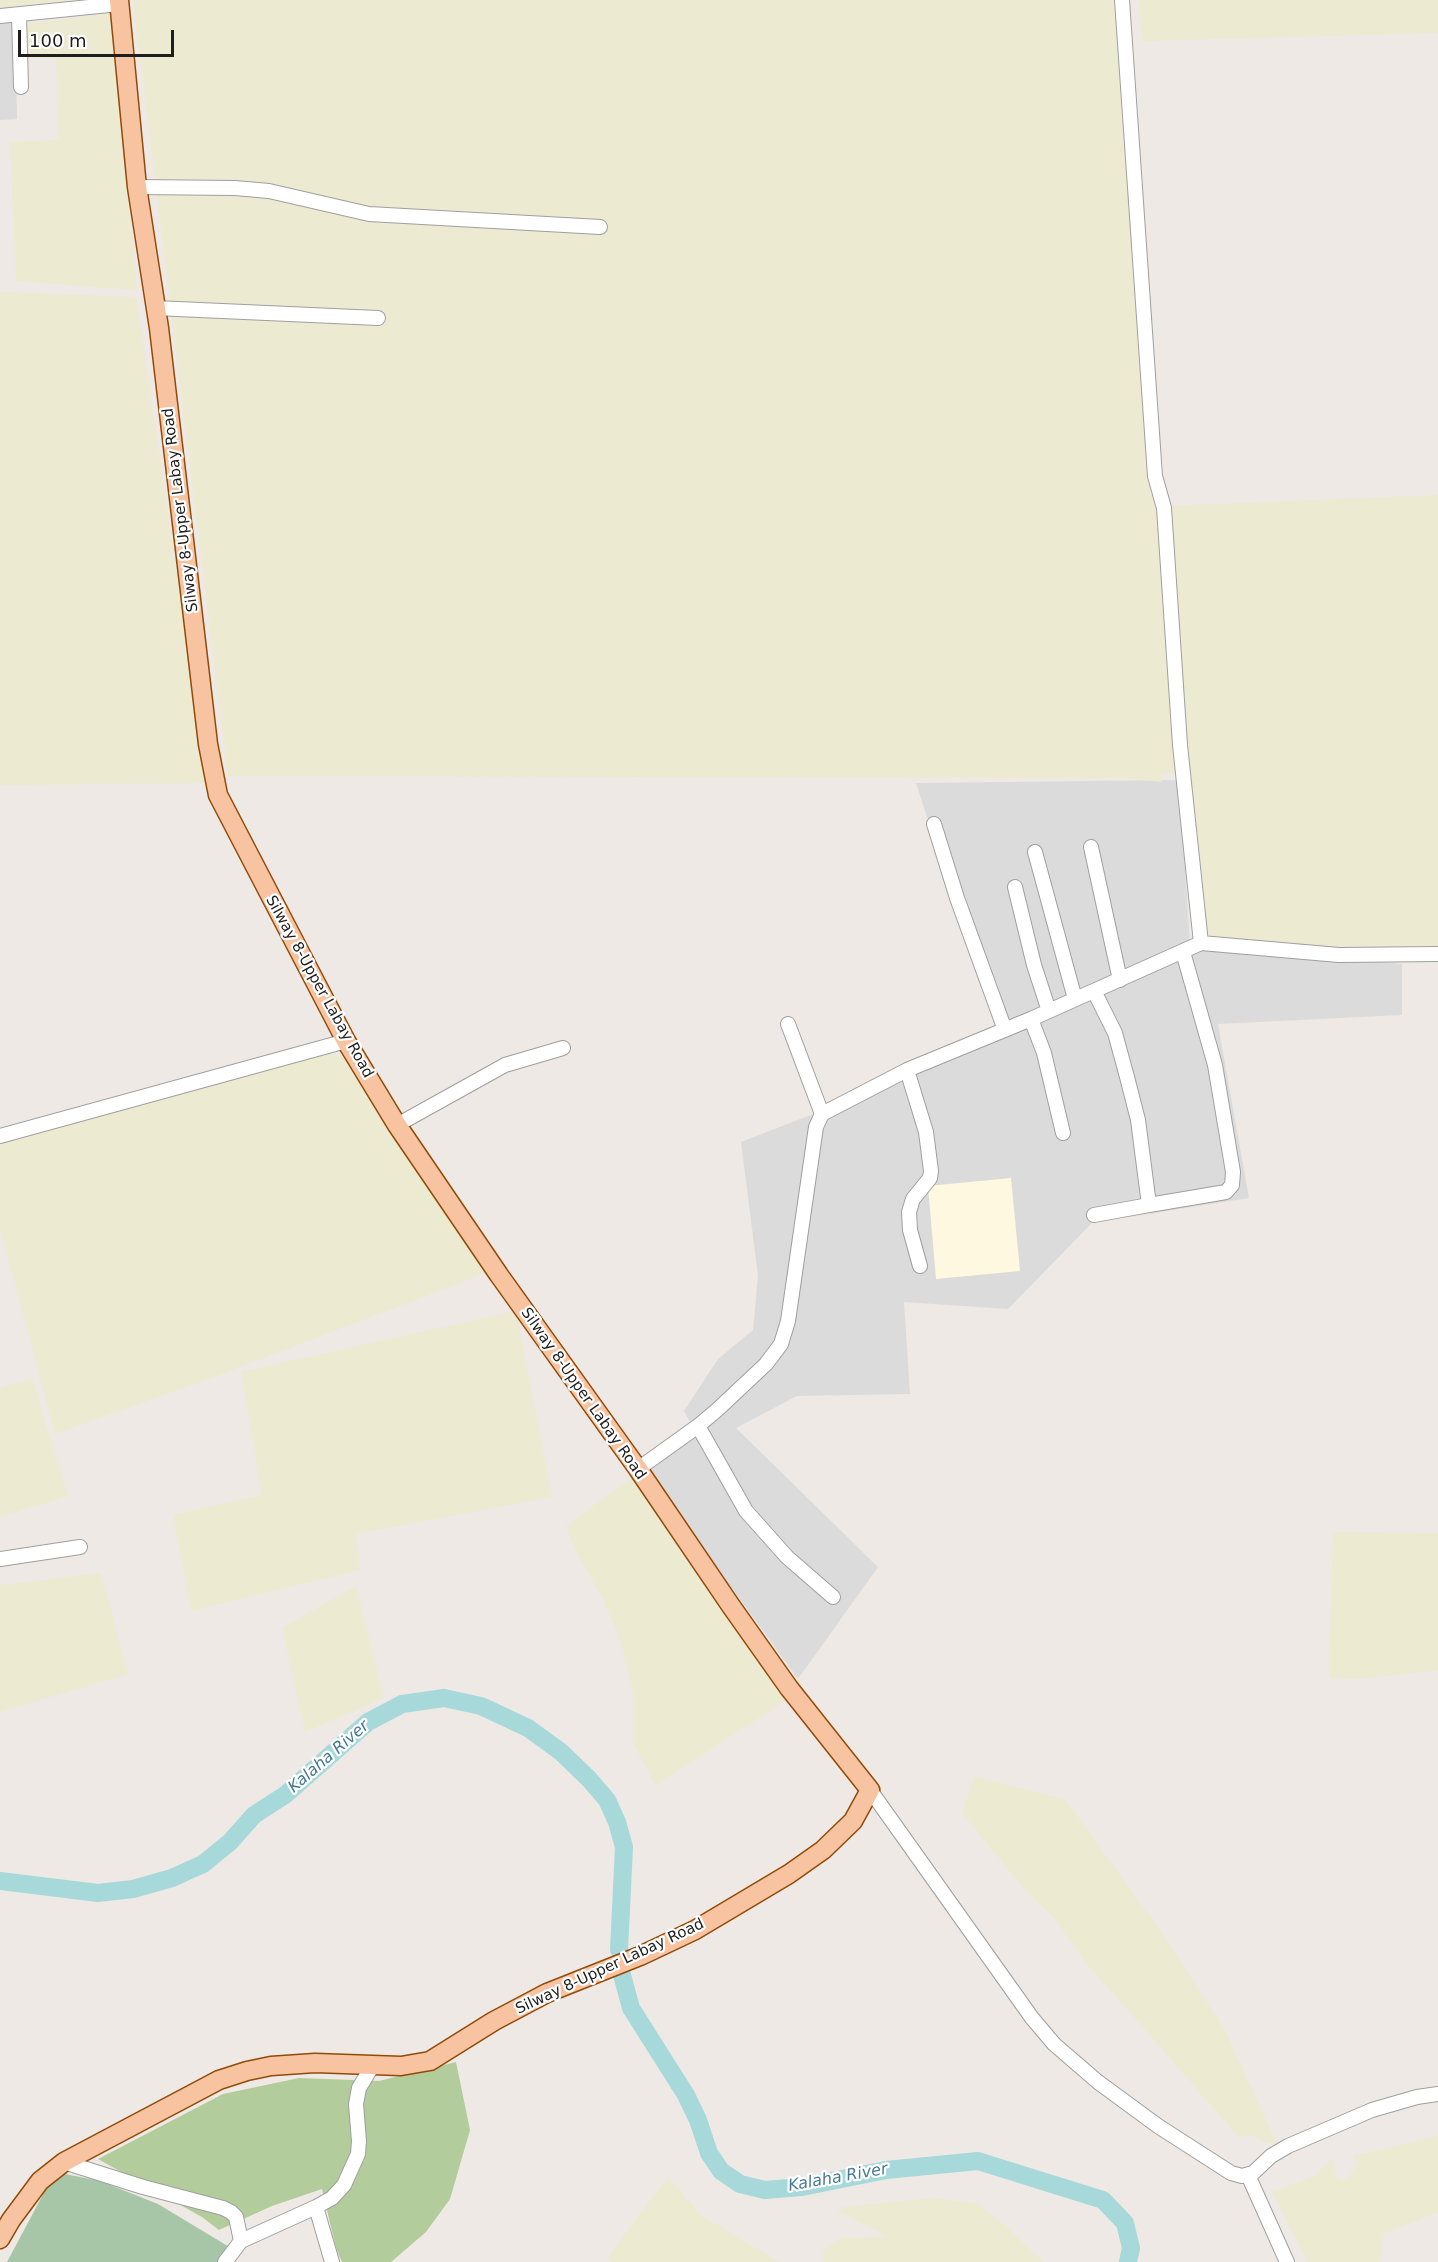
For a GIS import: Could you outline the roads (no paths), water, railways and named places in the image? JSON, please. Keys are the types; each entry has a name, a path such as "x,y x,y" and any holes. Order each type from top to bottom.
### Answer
{"main road":[{"name":"Silway 8-Upper Labay Road","path":"0,2239 40,2181 64,2162 219,2080 271,2066 315,2063 401,2066 430,2061 494,2021 547,1993 640,1956 695,1930 789,1874 823,1850 853,1821 870,1790 789,1688 724,1597 638,1469 499,1275 397,1125 346,1041 226,813 213,779 155,308 137,187 119,2"}],"street":[{"path":"1122,0 1155,476 1164,508 1179,734 1201,943"},
{"path":"0,16 119,2"},
{"path":"19,15 21,87"},
{"path":"137,187 235,188 269,191 369,214 600,227"},
{"path":"155,308 378,318"},
{"path":"934,825 957,898 1005,1030"},
{"path":"1091,847 1120,980"},
{"path":"1035,852 1075,999"},
{"path":"1015,887 1034,965 1049,1011"},
{"path":"638,1469 698,1426 766,1364 781,1344 789,1322 816,1127 822,1114 908,1070 1031,1019 1201,943 1339,956 1438,954"},
{"path":"1094,1215 1222,1194 1230,1189 1233,1179 1212,1050 1200,1017 1183,952"},
{"path":"1094,991 1115,1032 1127,1077 1138,1120 1149,1205"},
{"path":"1031,1019 1044,1053 1063,1133"},
{"path":"788,1024 822,1114"},
{"path":"0,1136 346,1041"},
{"path":"397,1125 458,1089 505,1065 563,1048"},
{"path":"908,1070 926,1132 931,1171 930,1178 913,1199 909,1212 910,1230 920,1266"},
{"path":"698,1426 746,1511 787,1557 833,1597"},
{"path":"0,1560 80,1548"},
{"path":"870,1790 1025,2008 1054,2044 1098,2082 1158,2126 1231,2173 1237,2176 1248,2175 1271,2156 1288,2146 1336,2125 1394,2103 1438,2094"},
{"path":"225,2262 241,2241 316,2207 332,2198 344,2185 354,2165 359,2141 356,2104 359,2088 373,2065"},
{"path":"64,2162 143,2187 223,2208 236,2217 241,2241"},
{"path":"1248,2175 1287,2262"},
{"path":"316,2207 332,2262"}],"waterway":[{"name":"Kalaha River","path":"0,1881 98,1893 133,1889 172,1878 203,1864 230,1842 254,1815 285,1795 368,1722 402,1704 444,1698 481,1706 528,1728 561,1752 607,1800 617,1822 624,1847 619,1950"},
{"name":"Kalaha River","path":"622,1975 631,2008 686,2095 698,2120 709,2153 721,2171 740,2184 765,2190 802,2187 886,2170 978,2161 1103,2200 1125,2223 1131,2248 1128,2262"}]}
